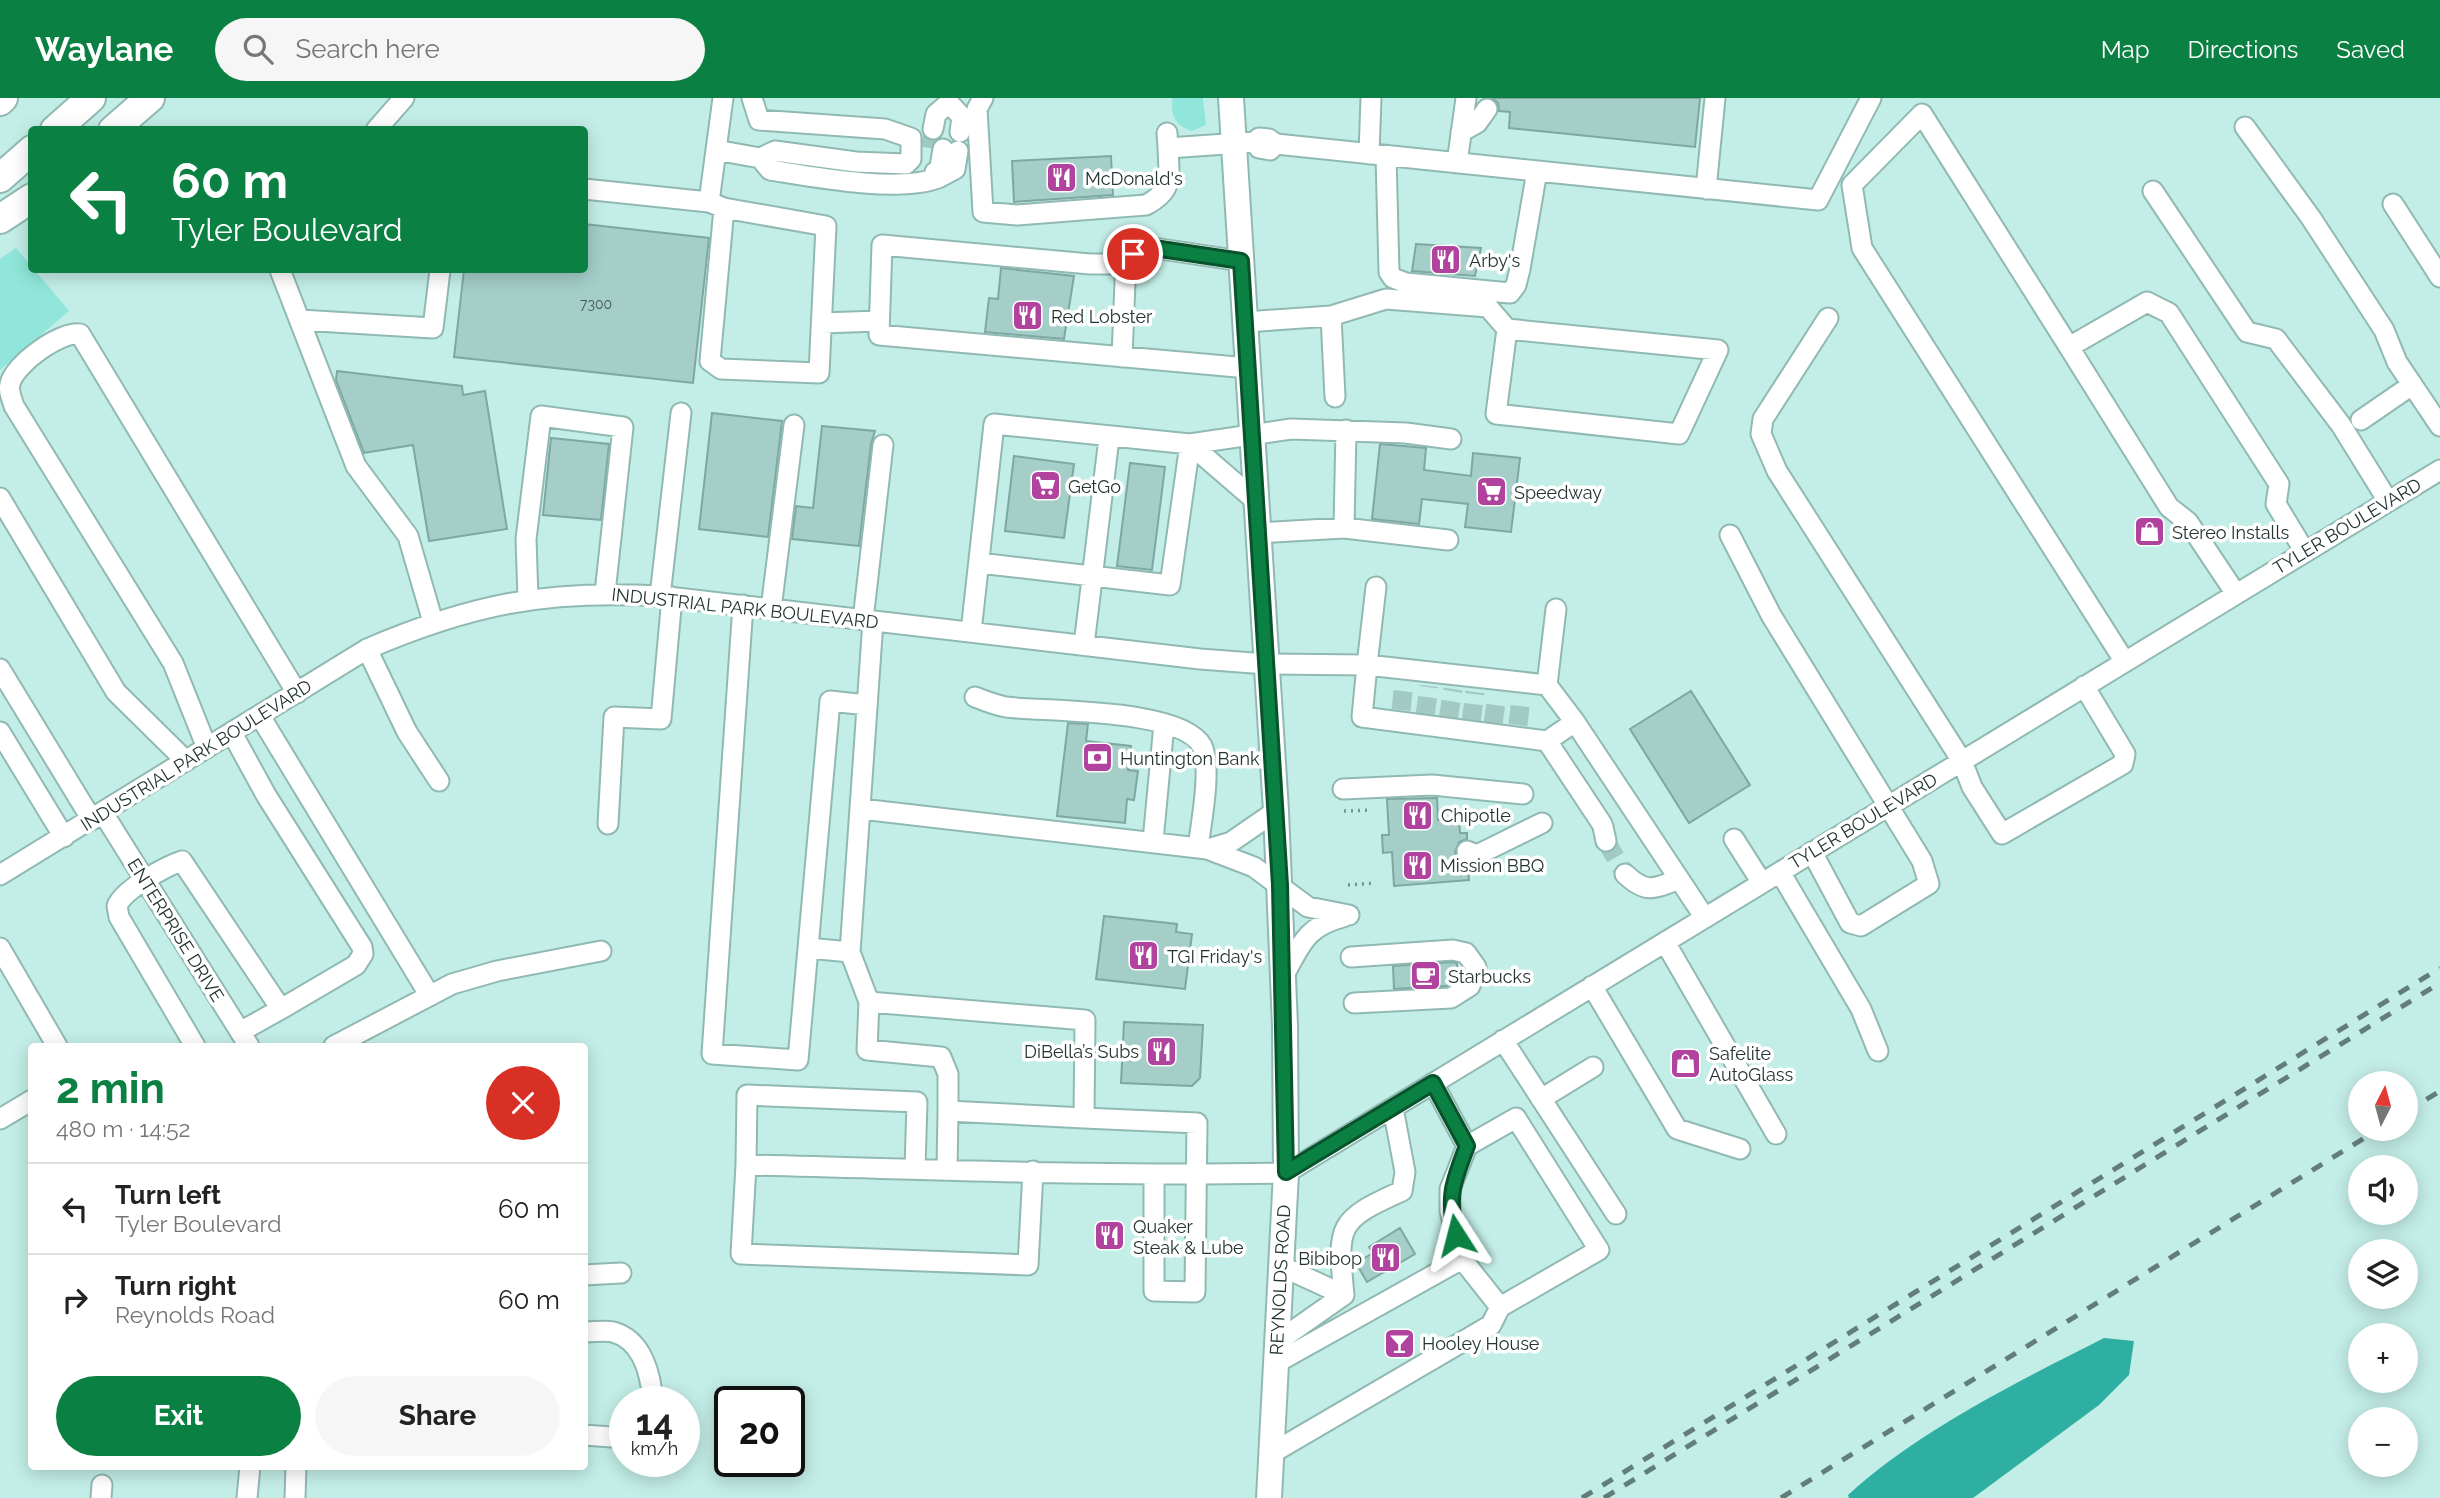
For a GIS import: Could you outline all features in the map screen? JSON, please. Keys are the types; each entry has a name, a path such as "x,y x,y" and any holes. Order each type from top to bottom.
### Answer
{"highway":[{"path":"60,126 91,98"},
{"path":"118,126 150,98"},
{"path":"0,178 28,154"},
{"path":"0,219 28,201"}],"main road":[{"name":"REYNOLDS ROAD","path":"1231,98 1245,142 1241,261 1276,811 1283,977 1286,1172 1269,1498"}],"street":[{"path":"380,126 404,98"},
{"path":"588,190 716,205 826,226 820,373 721,369 710,361 716,205 716,150 723,98"},
{"path":"716,150 760,158 775,151 856,162 906,164 911,159 911,138 885,129 759,120 752,98"},
{"path":"983,98 977,109 983,212 1017,215 1146,205 1163,196 1169,181 1167,141 1245,142 1270,149 1276,144 1818,200 1871,98"},
{"path":"1371,98 1390,272 1393,278 1406,283 1510,293 1516,285 1520,269 1537,171"},
{"path":"1457,163 1466,98"},
{"path":"1706,188 1715,98"},
{"path":"760,158 770,170 843,181 924,183 938,178 945,140 962,117 950,100 936,114 945,140"},
{"path":"1461,132 1477,123 1487,110"},
{"path":"2125,662 1862,248 1852,185 1923,114 2169,507 2188,522 2236,594"},
{"path":"2245,127 2311,218 2384,330 2397,362 2440,426"},
{"path":"2153,191 2247,332 2276,339 2341,425 2388,501"},
{"path":"2393,204 2440,277"},
{"path":"1241,261 1154,248 1112,264 1090,264 883,245 878,335 1248,368"},
{"path":"1122,357 1126,257"},
{"path":"281,273 323,388 356,466 408,536 433,622"},
{"path":"300,320 433,328 440,273"},
{"path":"1245,322 1331,316 1386,299 1488,307 1507,329 1718,350 1679,434 1496,414 1507,329"},
{"path":"2069,347 2147,302 2169,313 2279,484 2276,504 2305,552"},
{"path":"1331,316 1335,397"},
{"path":"1828,318 1766,409 1761,434 1777,471 1962,761 1972,787 2002,834 2123,764 2125,754 2084,687"},
{"path":"822,323 879,321"},
{"path":"207,748 173,663 14,406 10,385 22,365 63,336 80,334 297,693"},
{"path":"2361,420 2412,385"},
{"path":"608,824 614,717 660,719 666,596 681,413"},
{"path":"528,599 526,539 541,416 623,427 605,593"},
{"path":"971,632 995,424 1109,438 1190,444 1291,429 1346,430 1451,439"},
{"path":"771,609 794,425"},
{"path":"1344,528 1346,430"},
{"path":"1084,645 1109,438"},
{"path":"1190,444 1256,501"},
{"path":"979,563 1170,585 1190,444"},
{"path":"883,445 868,620 867,705 850,952 869,1002 867,1050 941,1056 948,1073 947,1170"},
{"name":"TYLER BOULEVARD","path":"1286,1172 2440,470"},
{"path":"0,498 116,692 186,761"},
{"path":"1259,533 1344,528 1448,540"},
{"path":"1730,536 1771,615 1922,861 1929,884 1861,926 1850,923 1812,852"},
{"path":"1376,587 1362,717 1400,716 1517,731 1547,741 1601,826 1631,807"},
{"name":"INDUSTRIAL PARK BOULEVARD","path":"0,875 367,649 433,622 494,605 528,599 605,593 666,596 1266,664 1367,665 1405,676 1522,690 1547,685"},
{"path":"743,606 712,1054 799,1060 830,701 867,705"},
{"path":"1556,610 1547,685 1575,722 1705,918"},
{"path":"367,649 407,732 439,781"},
{"name":"ENTERPRISE DRIVE","path":"0,669 97,816 145,881 244,1040"},
{"path":"975,697 1002,706 1025,709 1068,708 1164,724 1195,738 1206,760 1203,848"},
{"path":"260,716 430,996"},
{"path":"1547,741 1575,722"},
{"path":"1153,842 1164,724"},
{"path":"0,732 6,753 64,837"},
{"path":"232,733 266,795 362,947 363,954 356,965 281,1009 244,1040"},
{"path":"1343,789 1432,785 1523,794"},
{"path":"861,809 1203,848 1239,859 1308,906 1349,915 1314,927 1283,977"},
{"path":"1203,848 1231,842 1276,811"},
{"path":"1467,851 1477,855 1542,823"},
{"path":"1734,839 1762,883"},
{"path":"193,1043 120,917 119,899 167,867 182,861 281,1009"},
{"path":"1780,872 1861,1009 1878,1051"},
{"path":"1625,874 1637,886 1647,889 1679,878"},
{"path":"1665,942 1776,1134"},
{"path":"0,948 55,1043"},
{"path":"808,948 850,952"},
{"path":"1351,957 1453,950 1466,953 1476,967 1471,986 1451,998 1354,1003"},
{"path":"340,1043 452,984 497,971 601,951"},
{"path":"1592,986 1677,1129 1740,1149"},
{"path":"869,1002 1085,1020 1084,1118"},
{"path":"1503,1040 1616,1214"},
{"path":"1541,1099 1593,1067"},
{"path":"1433,1083 1467,1146"},
{"path":"915,1169 917,1102 747,1095 741,1254 1028,1265 1033,1171"},
{"path":"0,1119 28,1102"},
{"path":"1344,1295 1339,1250 1345,1224 1361,1209 1402,1191 1405,1172 1393,1108"},
{"path":"948,1111 1197,1123 1195,1292 1154,1291 1154,1174"},
{"path":"1272,1452 1491,1325 1500,1307 1599,1250 1516,1118 1467,1146 1450,1189 1450,1211 1462,1259 1500,1307"},
{"path":"746,1166 1196,1175 1286,1172"},
{"path":"1277,1352 1462,1259"},
{"path":"1281,1266 1344,1295"},
{"path":"588,1275 621,1273"},
{"path":"1277,1352 1344,1295"},
{"path":"588,1332 614,1332 638,1350 651,1378 652,1386"},
{"path":"588,1435 609,1437"},
{"path":"247,1498 250,1470"},
{"path":"295,1498 296,1470"}],"path":[{"path":"1344,811 1371,810"},
{"path":"1348,885 1375,883"}],"green space":[{"path":"1172,98 1203,98 1206,125 1192,131 1177,123 1172,110"},
{"path":"16,248 28,262 28,273 37,273 69,311 0,370 0,259"}],"water":[{"path":"2104,1338 2134,1341 2129,1375 2099,1405 1973,1498 1849,1498 1848,1495 1876,1471 1938,1428 2004,1389"}],"building":[{"path":"1492,98 1700,98 1695,147 1509,128 1510,112 1499,111 1498,103"},
{"name":"McDonald's","path":"1111,156 1113,195 1014,202 1012,161"},
{"path":"588,224 709,238 693,383 454,357 464,273 588,273"},
{"name":"Arby's","path":"1416,244 1481,248 1475,276 1412,271"},
{"name":"Red Lobster","path":"1001,268 1074,276 1064,339 985,332 989,298 998,299"},
{"path":"337,371 462,386 463,395 485,391 507,529 429,541 413,445 364,453 336,380"},
{"path":"712,413 782,421 768,537 699,529"},
{"path":"822,426 875,431 871,444 859,546 792,539 796,506 813,508"},
{"path":"551,438 609,444 601,520 543,515"},
{"path":"1380,444 1426,448 1424,470 1471,476 1473,453 1520,458 1511,532 1465,527 1468,504 1422,499 1419,524 1372,519"},
{"path":"1014,456 1074,464 1064,538 1005,531"},
{"path":"1130,463 1165,467 1152,570 1117,566"},
{"path":"1691,691 1750,785 1689,823 1630,729"},
{"name":"Huntington Bank","path":"1068,723 1088,724 1086,741 1131,746 1128,770 1138,771 1134,800 1127,799 1125,823 1057,816"},
{"path":"1437,798 1438,820 1459,819 1460,833 1467,833 1467,839 1459,842 1455,852 1458,859 1468,865 1469,880 1394,886 1392,852 1383,853 1382,835 1389,835 1387,799"},
{"name":"TGI Friday's","path":"1104,916 1177,924 1176,932 1192,934 1185,989 1096,979"},
{"name":"Starbucks","path":"1457,963 1458,979 1447,986 1394,989 1393,966"},
{"name":"DiBella’s Subs","path":"1124,1022 1203,1025 1200,1078 1192,1086 1121,1083"},
{"name":"Bibibop","path":"1400,1228 1415,1254 1367,1282 1356,1263 1373,1253 1369,1247"}],"tunnel":[{"path":"931,148 933,129"},
{"path":"1401,710 1404,683"},
{"path":"1425,716 1429,686"},
{"path":"1448,720 1453,689"},
{"path":"1471,723 1475,692"},
{"path":"1493,724 1497,696"},
{"path":"1518,725 1521,698"},
{"path":"1606,841 1625,874"}],"railway":[{"path":"1582,1498 2440,968"},
{"path":"1604,1498 2440,983"},
{"path":"2418,1105 2440,1091"},
{"path":"1781,1498 2360,1141"}],"place":[{"name":"McDonald's","path":"1062,178"},
{"name":"Arby's","path":"1446,260"},
{"name":"Red Lobster","path":"1028,316"},
{"name":"GetGo","path":"1045,486"},
{"name":"Speedway","path":"1491,492"},
{"name":"Stereo Installs","path":"2149,532"},
{"name":"Huntington Bank","path":"1097,758"},
{"name":"Chipotle","path":"1418,815"},
{"name":"Mission BBQ","path":"1417,865"},
{"name":"TGI Friday's","path":"1144,956"},
{"name":"Starbucks","path":"1425,976"},
{"name":"DiBella’s Subs","path":"1162,1051"},
{"name":"Safelite AutoGlass","path":"1686,1063"},
{"name":"Quaker Steak & Lube","path":"1110,1236"},
{"name":"Bibibop","path":"1385,1258"},
{"name":"Hooley House","path":"1399,1343"}],"route":[{"path":"1133,254 1154,248 1241,261 1280,885 1287,1109 1286,1172 1433,1083 1467,1146 1450,1189 1450,1211 1456,1235"}]}
